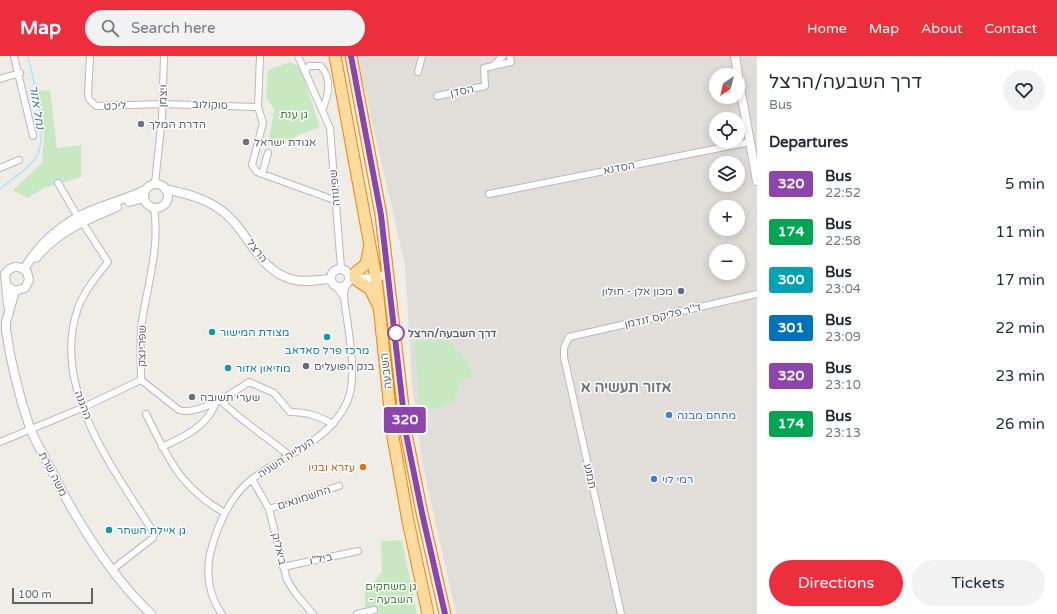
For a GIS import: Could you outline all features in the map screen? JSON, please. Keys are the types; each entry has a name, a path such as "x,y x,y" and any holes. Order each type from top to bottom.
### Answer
{"highway":[{"name":"השבעה","path":"335,56 376,275 393,437 408,521 428,614"},
{"name":"השבעה","path":"351,56 381,215 389,273 406,434 445,614"},
{"path":"368,232 368,260 363,268 351,278 366,285 373,293 380,312"}],"street":[{"path":"14,56 20,73 33,136"},
{"name":"ליכט","path":"90,56 88,94 89,99 96,106 163,104"},
{"name":"ויצמן","path":"155,183 163,104 164,56"},
{"path":"260,56 258,107 263,123 252,165 257,172 337,200"},
{"name":"שפינוזה","path":"298,56 330,128 337,200 341,268"},
{"path":"418,72 422,56"},
{"name":"הסדן","path":"437,96 485,86 484,68 492,66 503,56"},
{"path":"492,66 511,62 510,56"},
{"path":"734,56 737,68"},
{"path":"305,71 309,66 321,66 326,73 329,95 322,110"},
{"path":"0,80 20,73"},
{"name":"סוקולוב","path":"163,104 258,107"},
{"path":"743,104 757,181"},
{"name":"הסדנא","path":"489,194 750,142"},
{"path":"262,174 268,153"},
{"path":"0,168 19,160"},
{"name":"ההגנה","path":"58,183 108,262 84,294 73,324 72,366 82,408 114,471 154,533 153,538 113,569"},
{"path":"25,270 60,235 80,219 144,194 155,183 167,192 165,204 154,208 147,205 144,194"},
{"name":"הרצל","path":"167,192 195,196 211,203 228,215 267,266 281,276 291,280 308,281 330,279"},
{"name":"שפרינצק","path":"0,442 82,408 141,380 141,323 157,228 154,208"},
{"path":"15,266 25,270 29,276 28,284 21,290 15,291 3,278 15,266"},
{"path":"351,278 341,268 333,271 330,279 336,286 351,278 389,273"},
{"name":"משה שרת","path":"3,278 9,312"},
{"name":"העלייה השניה","path":"220,613 214,600 209,582 208,565 217,530 224,513 236,495 252,479 309,444 333,424 347,402 354,380 344,297 351,278"},
{"name":"העלייה השניה","path":"336,286 344,297"},
{"name":"משה שרת","path":"15,291 6,330 18,389 31,430 66,499 113,569 151,614"},
{"name":"ד''ר פליקס זנדמן","path":"569,338 757,294"},
{"name":"תמנע","path":"569,338 564,348 564,357 621,614"},
{"path":"141,380 179,410 186,412 218,401 249,382 274,393 290,412 304,412 316,415 333,424"},
{"path":"162,447 187,436 213,411 218,401"},
{"path":"218,401 237,417 257,429 290,456"},
{"path":"146,414 162,447 183,481 209,504 224,513"},
{"name":"ביאליק","path":"252,479 269,509 283,567 296,594 313,614"},
{"name":"החשמונאים","path":"269,509 339,486"},
{"name":"ביל\"ו","path":"283,567 358,551"},
{"path":"357,614 374,610"}],"shaded area":[{"path":"357,56 757,56 757,614 456,614 422,462 412,383 405,265"}],"green space":[{"name":"גן ענת","path":"290,62 300,67 320,127 298,135 283,143 269,140 274,109 266,97 268,70"},
{"path":"50,90 57,148 81,145 81,177 44,188 27,198 13,190 42,163 44,134 37,91"},
{"path":"447,339 465,358 473,375 460,382 454,402 440,408 420,409 414,342"},
{"name":"גן משחקים - השבעה","path":"402,540 417,614 365,614 365,592 382,572 381,541"}],"waterway":[{"name":"נחל אזור","path":"0,189 23,171 35,159 39,150 41,124 37,94 28,56"}],"bus line":[{"name":"320","path":"351,56 381,215 389,273 406,434 445,614"}],"place":[{"name":"הדרת המלך","path":"141,124"},
{"name":"אגודת ישראל","path":"246,142"},
{"name":"מכון אלן - חולון","path":"681,291"},
{"name":"מצודת המישור","path":"212,332"},
{"name":"דרך השבעה/הרצל","path":"396,333"},
{"name":"מרכז פרל סאדאב","path":"327,337"},
{"name":"בנק הפועלים","path":"306,366"},
{"name":"מוזיאון אזור","path":"228,368"},
{"name":"שערי תשובה","path":"192,397"},
{"name":"מתחם מבנה","path":"669,415"},
{"name":"עזרא ובניו","path":"363,467"},
{"name":"רמי לוי","path":"654,479"},
{"name":"גן איילת השחר","path":"109,530"}],"district":[{"name":"אזור תעשיה א","path":"626,387"}]}
